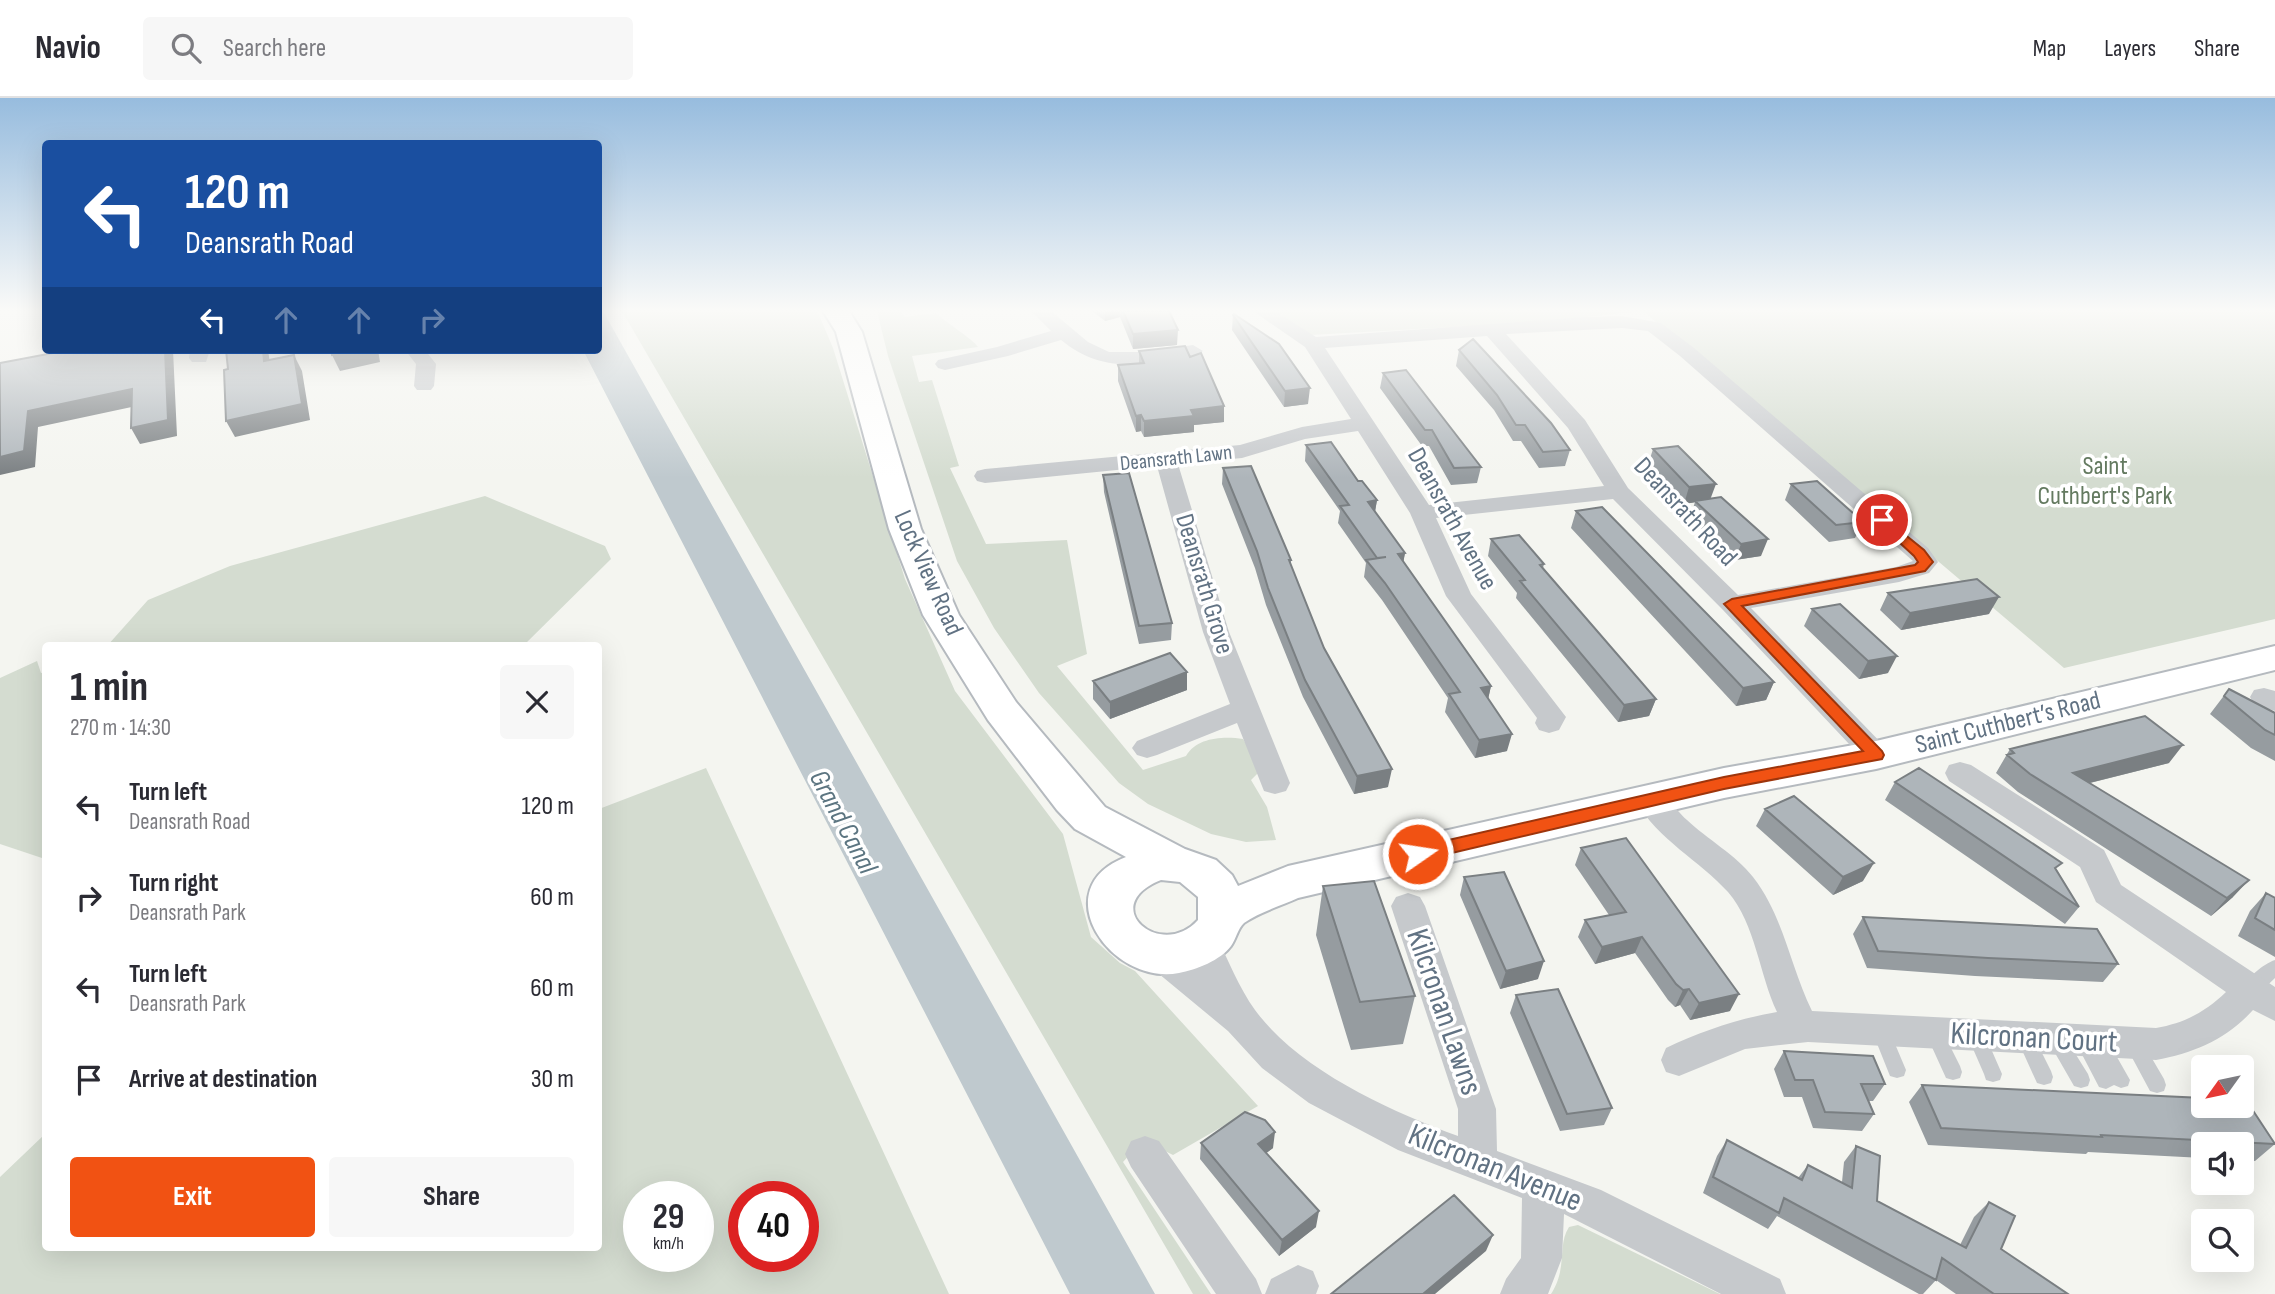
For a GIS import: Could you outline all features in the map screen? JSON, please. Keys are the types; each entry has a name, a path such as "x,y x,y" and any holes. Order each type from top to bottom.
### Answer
{"street":[{"path":"424,386 426,367"},
{"name":"Lock View Road","path":"858,367 905,529 941,615 1002,711 1072,799 1194,911"},
{"name":"Deansrath Avenue","path":"1327,367 1422,513 1460,596 1552,717 1549,723"},
{"name":"Deansrath Road","path":"1525,367 1577,425 1619,492 1732,604 1876,755"},
{"path":"1702,367 1789,439 1926,562 1920,568 1899,574 1732,604"},
{"name":"Deansrath Lawn","path":"985,476 1242,451 1302,433 1364,424"},
{"name":"Deansrath Grove","path":"1166,460 1216,632 1275,783"},
{"path":"1422,513 1619,492"},
{"name":"Saint Cuthbert’s Road","path":"1118,882 1144,866 1194,911 1288,883 1724,783 1876,755 2275,658"},
{"path":"1147,748 1246,708"},
{"name":"Kilcronan Court","path":"1679,1060 1708,1043 1740,1033 1800,1024 1881,1031 2156,1044 2186,1040 2267,987 2108,893 2093,859 1960,773"},
{"path":"1651,801 1674,827 1740,884 1763,921 1786,994 1800,1024"},
{"name":"Lock View Road","path":"1090,818 1118,882"},
{"path":"1118,882 1111,896 1109,911 1113,926 1124,940 1140,949 1194,911"},
{"name":"Kilcronan Lawns","path":"1408,906 1477,1109 1477,1161"},
{"name":"Kilcronan Avenue","path":"1194,911 1241,1020 1275,1057 1322,1091 1412,1137 1587,1204 1765,1294"},
{"path":"1145,1154 1241,1294"},
{"path":"1521,1294 1538,1272 1544,1253 1542,1186"}],"lane":[{"path":"1881,1031 1897,1070"},
{"path":"1953,1072 1959,1035"},
{"path":"1959,1035 1988,1073"},
{"path":"2044,1077 2079,1040"},
{"path":"2079,1040 2081,1080"},
{"path":"2079,1040 2114,1081"},
{"path":"2079,1040 2157,1085"}],"green space":[{"path":"654,367 839,367 905,579 955,691 1063,834 1091,937 1120,963 1135,971 1258,1106 1173,1155 1143,1140 1123,1162 1211,1294 1193,1294"},
{"path":"892,367 915,367 919,382 932,380 959,466 950,468 986,544 1067,540 1087,654 1057,666 1143,770 1186,756 1204,741 1220,738 1243,739 1262,769 1251,780 1267,807 1276,840 1246,842 1211,834 1148,804 1119,783 1039,693 994,628 957,561"},
{"name":"Saint Cuthbert's Park","path":"1709,367 2275,367 2275,619 2064,668"},
{"path":"485,496 605,546 611,559 527,642 111,642 148,600 230,566"},
{"path":"37,661 42,673 42,858 0,844 0,678"},
{"path":"706,768 949,1294 0,1294 0,1177 42,1137 42,1251 602,1251 602,808"},
{"path":"1578,1225 1720,1294 1551,1294 1559,1275 1565,1234 1569,1227"}],"water":[{"name":"Grand Canal","path":"592,367 634,367 1155,1294 1070,1294"}],"building":[{"path":"0,367 166,367 168,420 131,428 132,389 28,411 24,451 0,457"},
{"path":"228,367 296,367 302,404 226,421 224,370"},
{"path":"1119,367 1207,367 1224,406 1191,410 1194,416 1144,421 1141,415 1136,416"},
{"path":"1268,367 1295,367 1310,388 1285,391"},
{"path":"1473,367 1499,367 1551,423 1570,450 1543,452 1525,425 1516,425 1497,395"},
{"path":"1406,370 1481,467 1454,468 1432,430 1425,430 1383,373"},
{"path":"1331,442 1358,481 1362,481 1377,500 1368,502 1405,553 1398,554 1491,686 1481,688 1512,734 1479,740 1449,694 1460,692 1385,583 1366,560 1386,557 1377,558 1340,506 1349,505 1306,445"},
{"path":"1678,446 1716,484 1689,487 1653,449"},
{"path":"1251,466 1291,560 1324,648 1392,769 1357,776 1305,680 1223,468"},
{"path":"1129,473 1172,623 1139,626 1103,475"},
{"path":"1817,481 1863,522 1836,525 1791,484"},
{"path":"1721,497 1768,539 1741,544 1695,501"},
{"path":"1602,507 1774,682 1743,688 1576,511"},
{"path":"1519,535 1544,564 1540,565 1656,699 1624,705 1520,581 1525,580 1491,539"},
{"path":"1977,579 1999,597 1910,613 1888,593"},
{"path":"1840,604 1897,656 1868,661 1812,609"},
{"path":"1170,653 1187,672 1110,702 1093,681"},
{"path":"2229,689 2275,713 2275,735 2265,730 2224,696"},
{"path":"2145,716 2183,745 2073,773 2249,880 2227,898 2030,774 2007,755 2014,753 2010,749"},
{"path":"1919,768 2062,863 2055,868 2079,907 1895,782"},
{"path":"1794,796 1874,863 1843,877 1765,809"},
{"path":"1626,838 1739,994 1699,1003 1689,989 1683,990 1676,984 1642,937 1602,947 1585,920 1626,912 1581,848"},
{"path":"1504,872 1544,961 1506,971 1464,877"},
{"path":"1374,881 1415,996 1360,1002 1323,886"},
{"path":"2266,893 2275,898 2275,930 2255,918"},
{"path":"1863,917 2097,929 2118,964 1878,951"},
{"path":"1558,989 1612,1108 1567,1114 1516,995"},
{"path":"1784,1051 1873,1056 1885,1084 1861,1084 1874,1114 1825,1112 1813,1080 1795,1080"},
{"path":"1922,1085 2191,1097 2191,1118 2254,1118 2254,1112 2275,1144 2254,1143 2254,1132 2191,1132 2191,1140 1941,1128"},
{"path":"1245,1112 1265,1120 1275,1132 1258,1144 1319,1211 1282,1240 1201,1143"},
{"path":"1727,1140 1802,1180 1808,1165 1852,1188 1856,1146 1880,1156 1877,1201 1966,1248 1989,1202 2015,1216 2001,1249 2068,1294 1994,1294 1942,1258 1936,1280 1784,1198 1779,1213 1713,1177"},
{"path":"1454,1195 1493,1235 1423,1294 1331,1294"}],"route":[{"path":"1418,854 1724,783 1876,755 1732,604 1920,568 1926,562 1919,553 1882,520"}]}
